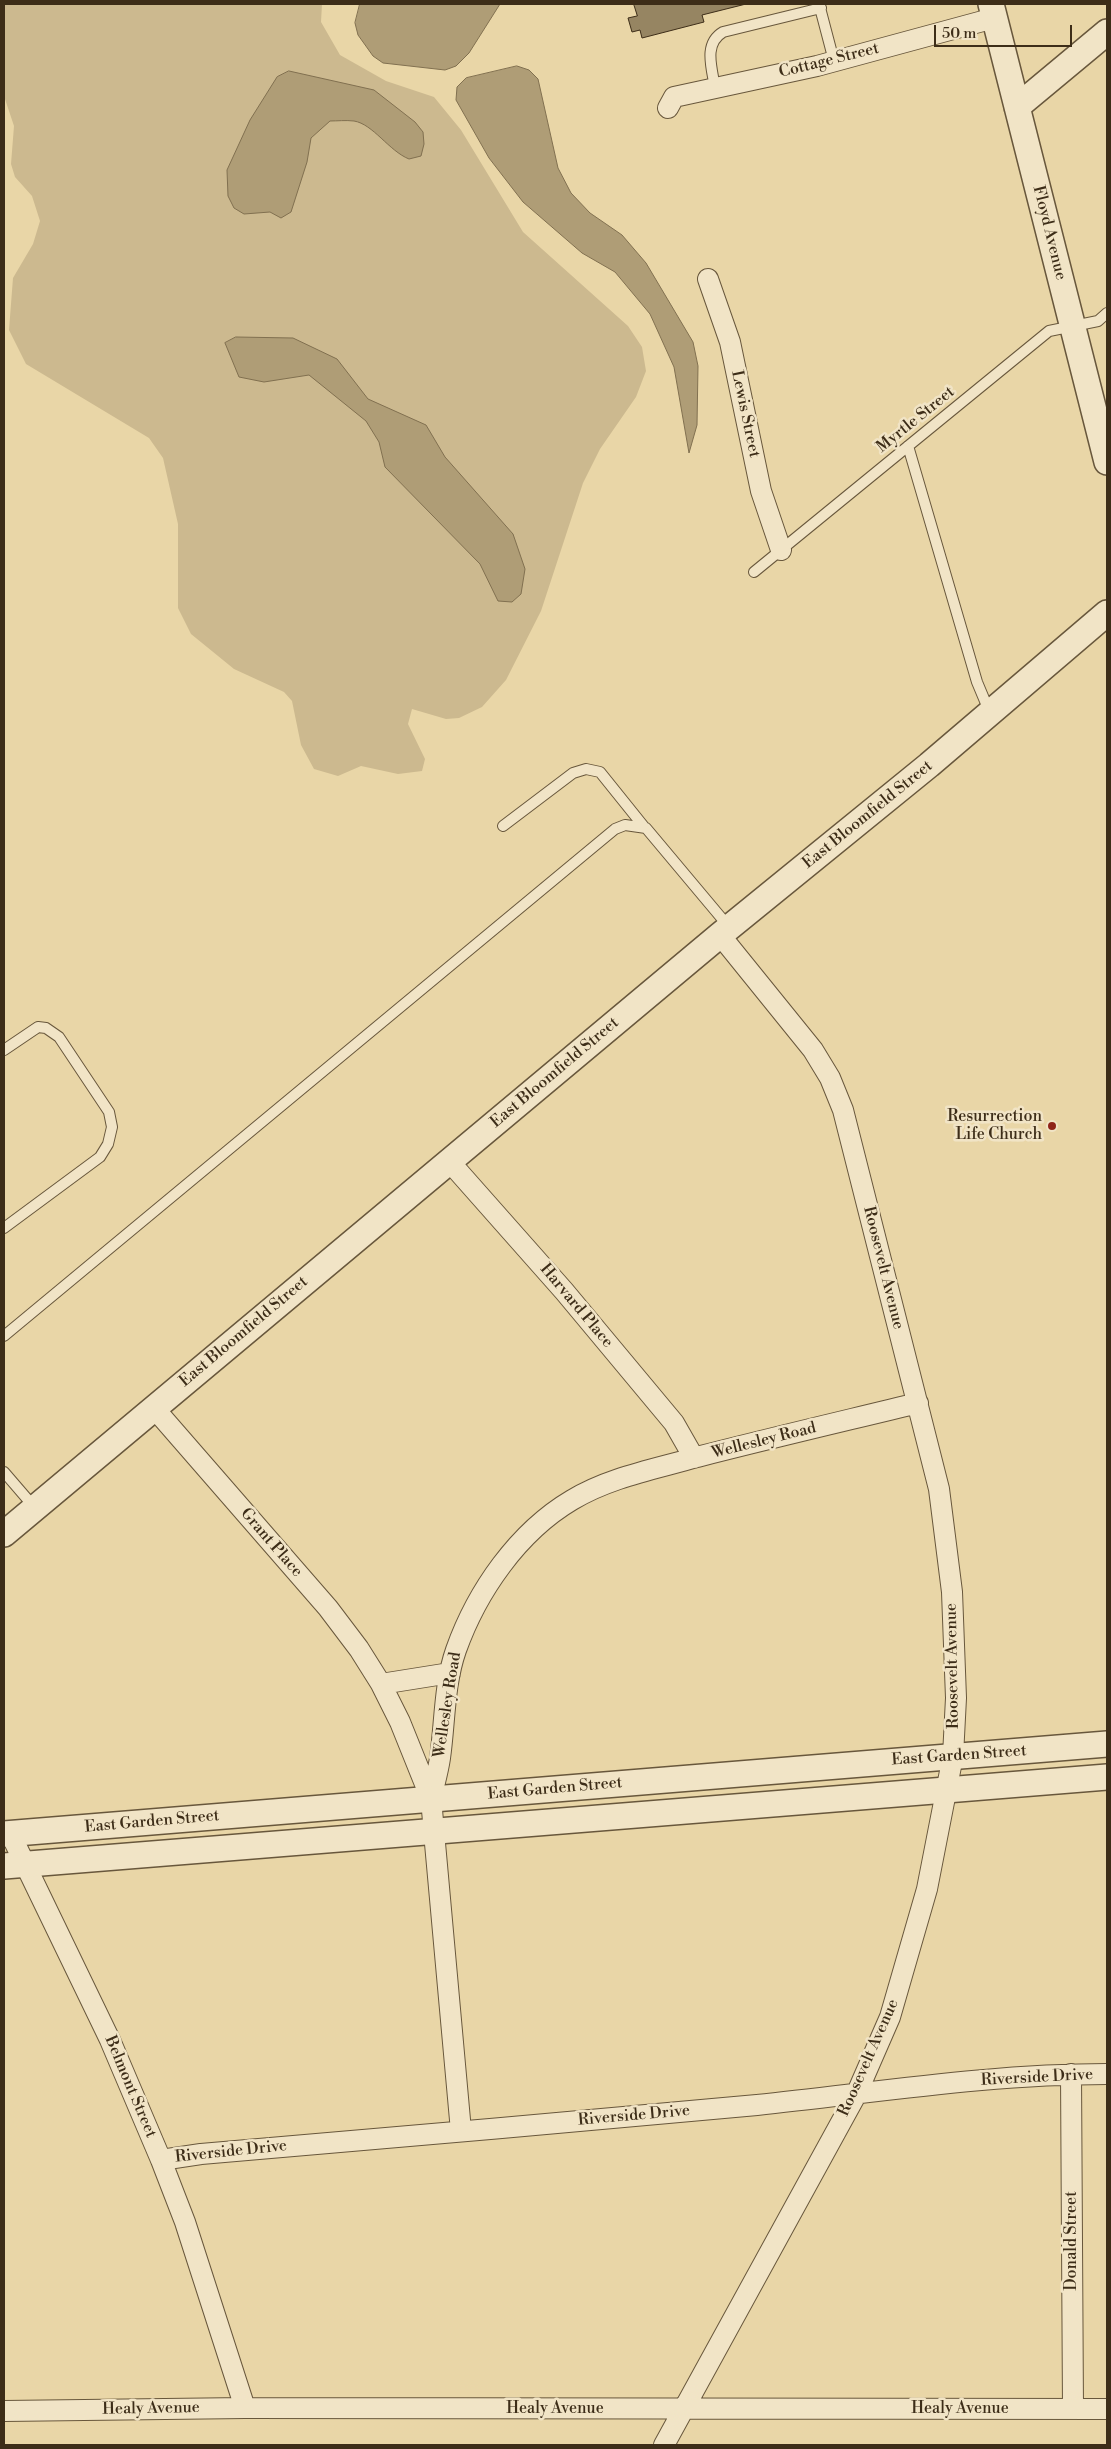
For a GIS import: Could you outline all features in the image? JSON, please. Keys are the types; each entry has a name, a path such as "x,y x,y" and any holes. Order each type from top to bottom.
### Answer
{"street":[{"name":"Cottage Street","path":"668,108 674,97 834,61 993,11"},
{"name":"Floyd Avenue","path":"993,11 1107,462"},
{"path":"1017,106 1107,32"},
{"name":"Lewis Street","path":"708,279 730,342 761,491 780,550"},
{"name":"East Bloomfield Street","path":"4,1534 725,931 990,713 1107,613"},
{"name":"Roosevelt Avenue","path":"664,2445 685,2410 856,2095 890,2017 927,1888 948,1790 953,1756 956,1698 952,1592 939,1489 842,1110 830,1078 812,1050 725,931"},
{"name":"Harvard Place","path":"449,1161 564,1291 668,1416 694,1458"},
{"name":"Wellesley Road","path":"461,2131 431,1799 440,1760 450,1673 456,1650 482,1593 515,1548 541,1522 573,1499 621,1478 694,1458 918,1403"},
{"name":"Grant Place","path":"154,1408 328,1608 381,1684 400,1722 431,1799"},
{"path":"381,1684 450,1673"},
{"name":"East Garden Street","path":"7,1834 1107,1744"},
{"name":"East Garden Street","path":"14,1865 1107,1777"},
{"name":"Belmont Street","path":"7,1834 14,1865 110,2040 161,2160 185,2222 245,2408"},
{"name":"Donald Street","path":"1071,2074 1073,2409"},
{"name":"Riverside Drive","path":"161,2160 201,2154 856,2095 999,2078 1107,2074"},
{"name":"Healy Avenue","path":"4,2411 245,2408 1107,2409"}],"lane":[{"path":"715,88 711,45 716,36 723,32 820,6 834,61"},
{"name":"Myrtle Street","path":"754,572 1049,330 1074,327 1098,321 1107,313"},
{"path":"908,446 977,682 990,713"},
{"path":"503,826 574,773 586,768 600,772 646,828 725,931"},
{"path":"4,1336 615,828 626,825 646,828"},
{"path":"4,1050 38,1027 46,1028 59,1037 110,1112 112,1127 108,1144 100,1157 4,1228"},
{"path":"4,1472 34,1508"}],"shaded area":[{"path":"4,4 322,4 321,22 340,55 386,81 434,97 461,130 523,232 628,326 642,347 646,371 636,397 600,449 583,483 541,611 506,680 482,707 459,718 446,719 412,709 408,724 425,759 422,771 398,774 361,766 338,776 314,769 301,745 292,701 284,692 234,669 191,634 178,608 178,524 163,458 149,438 26,364 9,330 13,278 33,244 40,221 32,196 15,177 11,164 14,126 4,96"},
{"path":"360,4 500,4 469,53 456,66 445,70 383,63 373,56 358,35 355,23"},
{"path":"517,66 529,70 538,79 558,168 571,193 590,213 622,235 646,263 693,342 698,366 697,425 689,453 674,367 650,314 615,272 582,253 523,202 489,158 456,100 457,87 466,78"},
{"path":"289,71 374,90 415,122 423,132 424,144 421,156 409,159 361,123 354,121 330,121 311,138 307,162 291,212 281,218 270,212 244,214 234,208 228,196 227,170 250,120 277,77"},
{"path":"236,337 293,338 337,359 368,399 426,425 445,457 513,534 525,569 521,594 512,602 498,601 480,564 385,467 379,442 366,421 309,375 264,382 239,377 225,343"}],"building":[{"path":"634,4 746,4 702,15 704,22 642,38 640,30 632,32 628,18 637,16"}],"place":[{"name":"Resurrection Life Church","path":"1052,1126"}]}
